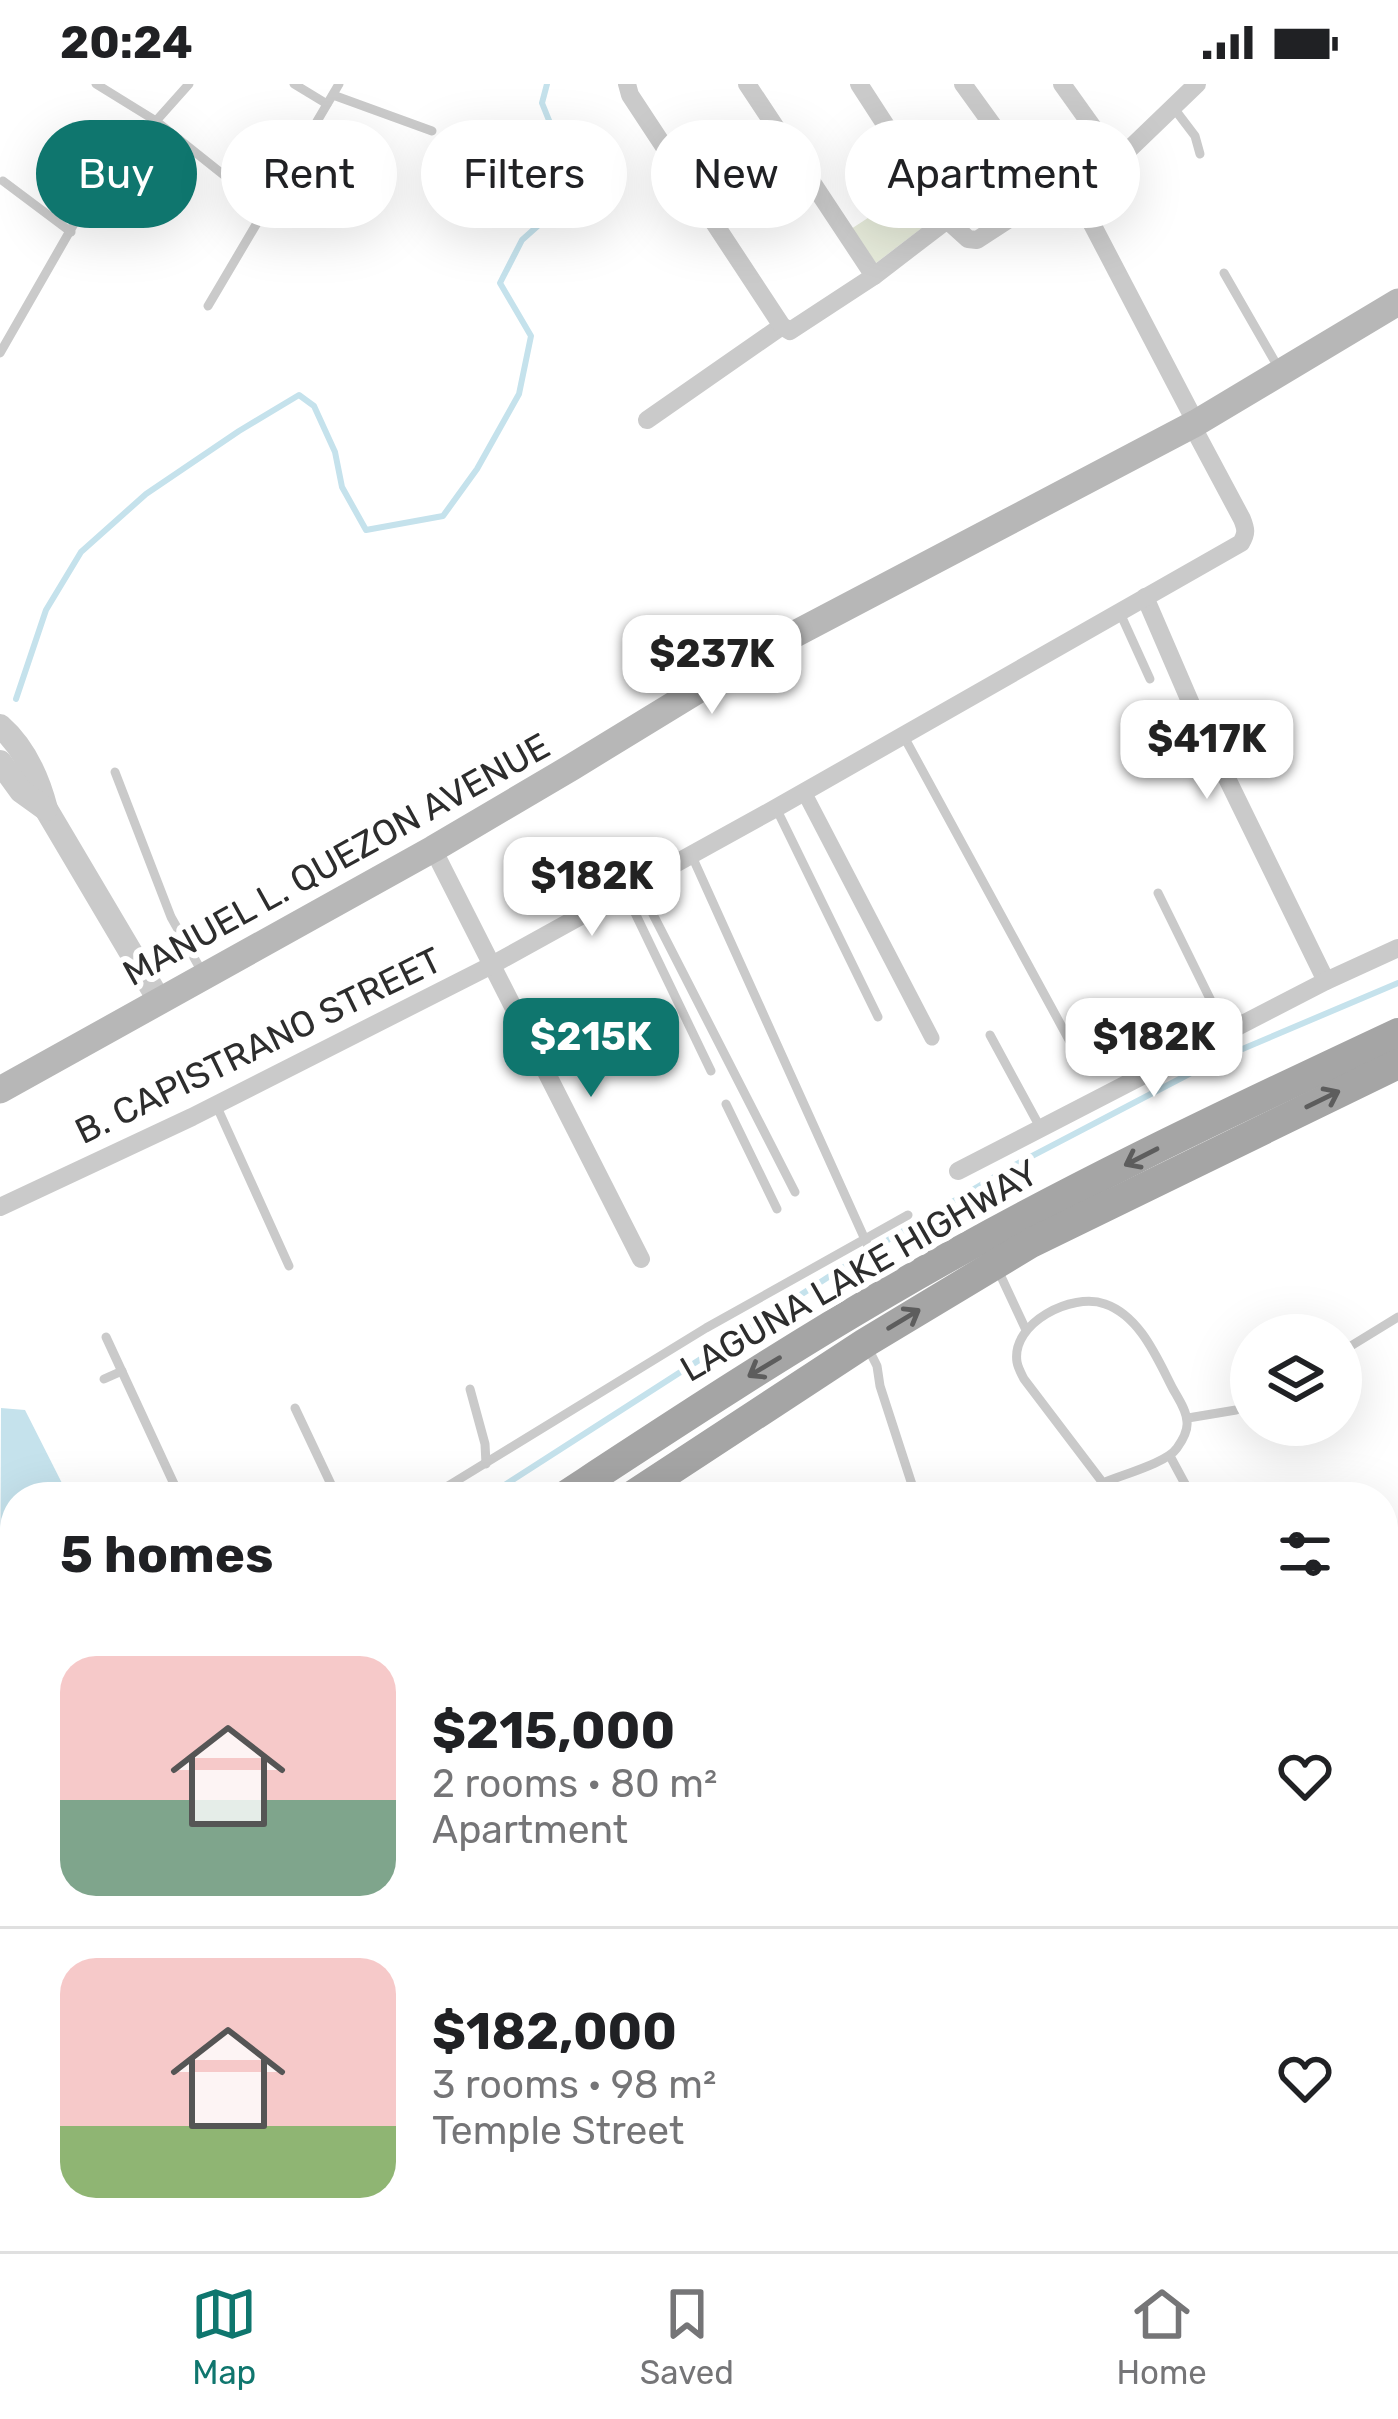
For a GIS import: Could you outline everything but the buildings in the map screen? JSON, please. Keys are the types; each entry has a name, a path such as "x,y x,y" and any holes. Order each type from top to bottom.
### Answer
{"main road":[{"name":"MANUEL L. QUEZON AVENUE","path":"0,1090 433,849 757,653 1196,423 1398,302"},
{"name":"LAGUNA LAKE HIGHWAY","path":"586,1482 731,1387 882,1277 1019,1220 1225,1114 1398,1033"},
{"name":"LAGUNA LAKE HIGHWAY","path":"653,1482 865,1343 1031,1243 1398,1064"}],"street":[{"path":"628,84 630,95 786,328"},
{"path":"747,84 874,276"},
{"path":"859,84 882,120"},
{"path":"963,84 989,120"},
{"path":"1062,84 1088,120"},
{"path":"1140,139 1191,86"},
{"path":"647,420 874,276 937,228"},
{"path":"956,228 977,240 995,228"},
{"path":"1095,228 1196,423"},
{"name":"B. CAPISTRANO STREET","path":"0,1207 492,965 1241,543 1247,530 1198,437 1196,423"},
{"path":"1145,597 1195,713 1325,981"},
{"path":"0,726 28,761 46,809 159,1000"},
{"path":"0,762 20,790 46,809"},
{"path":"804,792 932,1038"},
{"path":"433,849 641,1259"},
{"path":"958,1171 1398,948"}],"lane":[{"path":"95,84 154,120"},
{"path":"157,120 189,84"},
{"path":"294,84 421,127"},
{"path":"317,120 333,94"},
{"path":"1173,107 1195,136 1200,154"},
{"path":"197,154 221,173"},
{"path":"3,181 70,232"},
{"path":"0,353 72,228"},
{"path":"208,306 252,228"},
{"path":"1224,273 1280,372"},
{"path":"1119,612 1150,679"},
{"path":"903,735 1086,1071"},
{"path":"115,772 171,917 203,975"},
{"path":"776,808 878,1017"},
{"path":"691,854 882,1277"},
{"path":"631,886 710,1071"},
{"path":"631,886 795,1192"},
{"path":"1158,893 1229,1031"},
{"path":"990,1035 1041,1129"},
{"path":"215,1104 289,1266"},
{"path":"726,1104 777,1209"},
{"path":"455,1482 706,1328 908,1215"},
{"path":"996,1264 1026,1330"},
{"path":"1102,1482 1017,1365 1026,1330 1075,1303 1101,1302 1139,1330 1188,1418 1185,1433 1170,1456 1105,1482"},
{"path":"1362,1339 1398,1317"},
{"path":"106,1337 173,1482"},
{"path":"865,1343 877,1366 911,1482"},
{"path":"104,1378 122,1371"},
{"path":"470,1388 486,1464"},
{"path":"295,1408 331,1482"},
{"path":"1188,1418 1230,1411"},
{"path":"1170,1456 1184,1482"}],"green space":[{"path":"853,228 922,228 876,263"}],"water":[{"path":"1,1408 25,1410 61,1482 1,1482"}],"waterway":[{"path":"16,699 46,610 81,552 146,494 299,395 314,406 335,452 342,487 366,530 443,516 477,469 519,394 531,336 500,283 522,240 550,215 567,165 542,103 547,84"},
{"path":"509,1482 861,1256 1011,1167 1214,1061 1398,983"}]}
